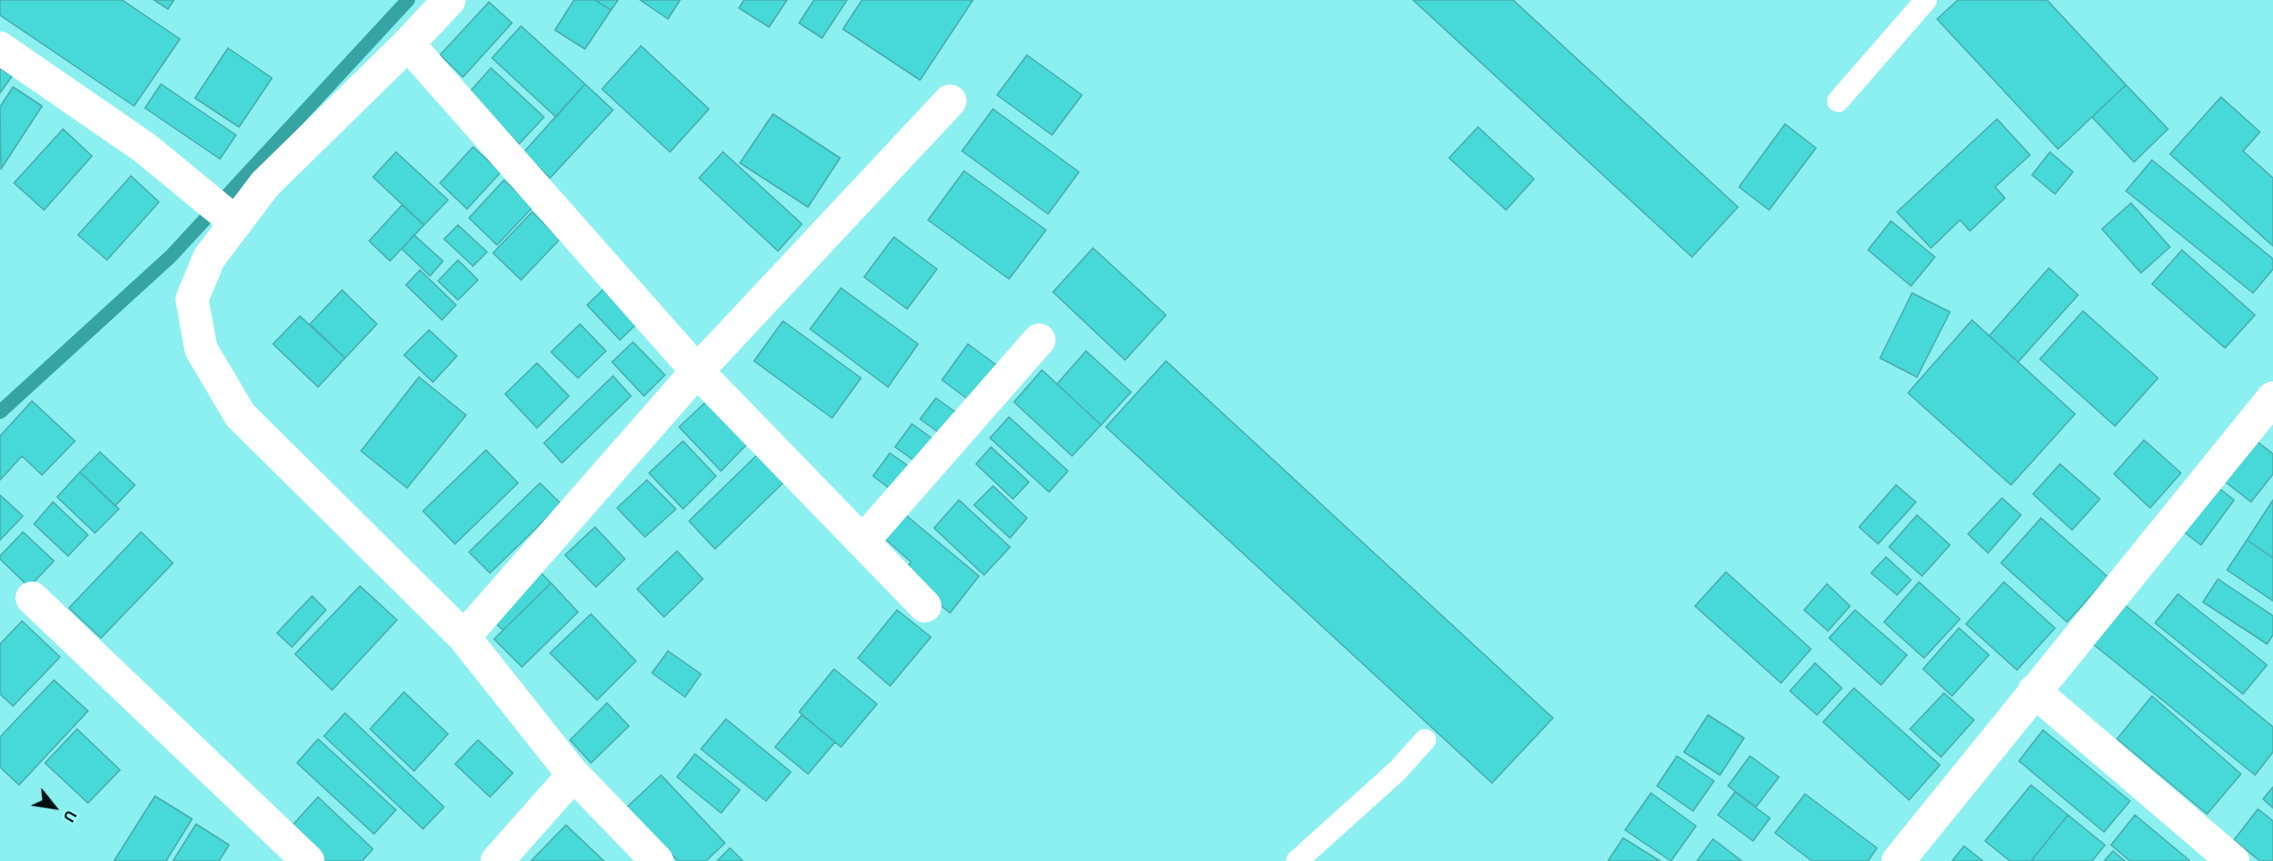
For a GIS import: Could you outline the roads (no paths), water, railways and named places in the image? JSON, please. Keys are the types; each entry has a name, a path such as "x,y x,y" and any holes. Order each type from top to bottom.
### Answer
{"street":[{"path":"449,0 408,44 265,184 220,210 209,258 192,299 201,349 240,415 464,637 571,772 657,861"},
{"path":"408,44 697,371 925,606"},
{"path":"0,48 145,148 220,210"},
{"path":"464,637 697,371 950,101"},
{"path":"863,541 1039,340"},
{"path":"1898,861 2273,398"},
{"path":"32,598 308,861"},
{"path":"2034,691 2233,861"},
{"path":"497,861 567,782 571,772"}],"lane":[{"path":"1838,101 1926,0"},
{"path":"1297,861 1397,771 1425,740"}],"waterway":[{"path":"0,412 171,256 408,0"}]}
